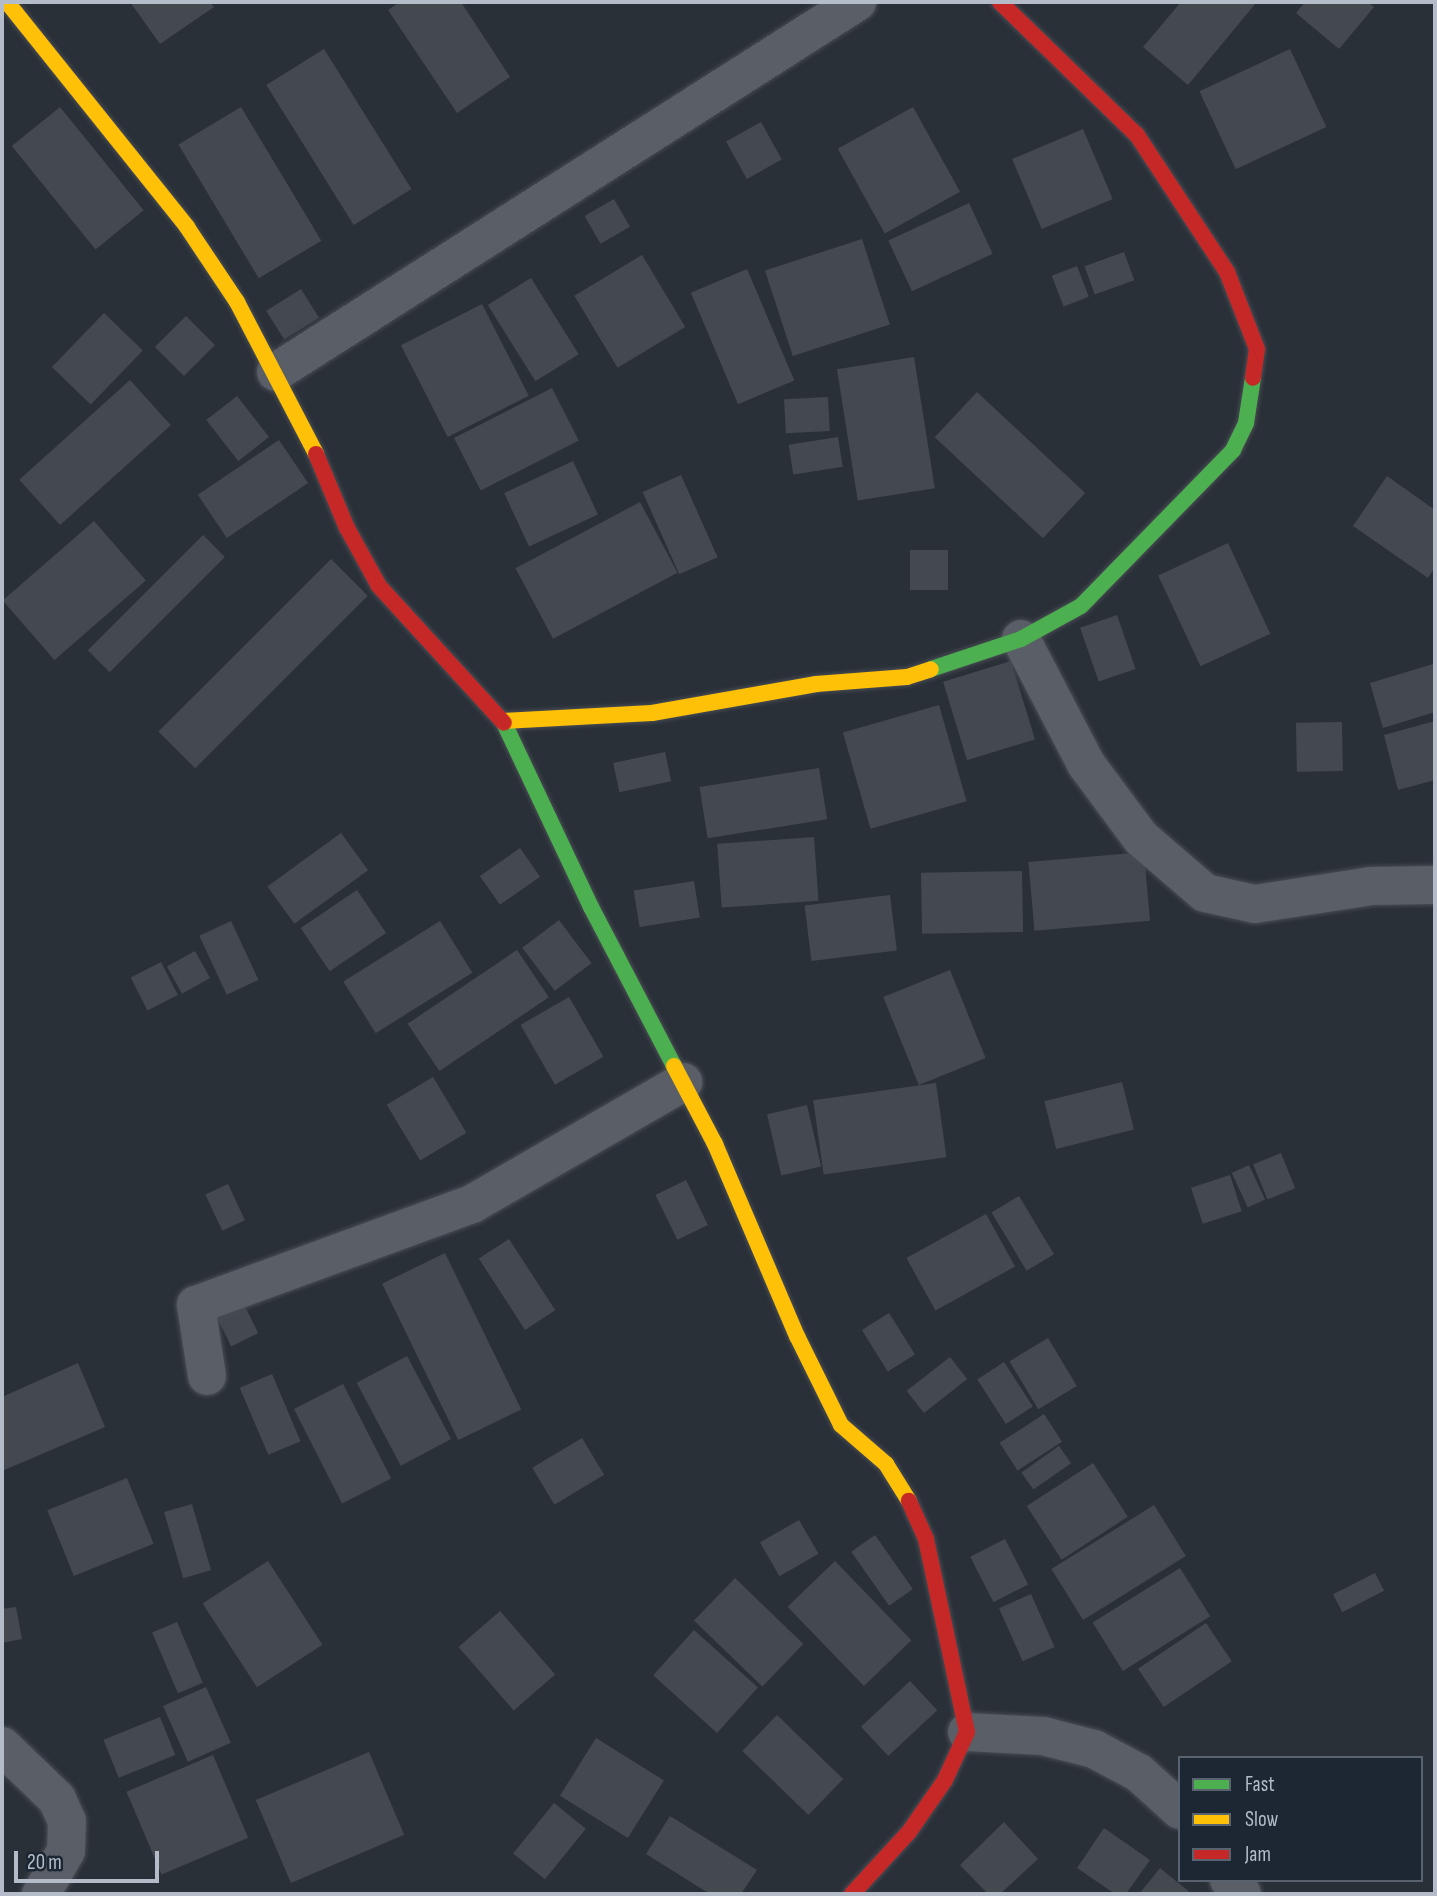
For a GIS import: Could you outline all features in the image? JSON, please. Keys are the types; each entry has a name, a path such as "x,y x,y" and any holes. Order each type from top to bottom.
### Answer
{"street":[{"path":"2,8 7,2 187,227 237,302 301,418 347,528 379,586 503,721 591,907 683,1082 841,1425 886,1464 910,1503 926,1539 967,1732 945,1780 909,1832 852,1894"},
{"path":"276,372 857,2"},
{"path":"503,721 652,713 816,684 907,677 1021,639 1081,606 1233,450 1246,424 1256,349 1227,272 1137,135 1000,2"},
{"path":"1021,639 1086,764 1141,838 1205,893 1255,904 1371,886 1435,885"},
{"path":"207,1376 196,1305 472,1204 683,1082"},
{"path":"967,1732 1043,1736 1094,1749 1139,1773 1178,1808"},
{"path":"2,1746 57,1799 67,1821 66,1851 41,1894"}],"building":[{"path":"130,2 210,2 214,7 160,44"},
{"path":"400,2 461,2 510,77 457,113 388,10"},
{"path":"1181,2 1256,3 1188,85 1143,47"},
{"path":"1305,2 1368,2 1374,7 1339,49 1296,13"},
{"path":"324,49 411,189 354,225 266,85"},
{"path":"1290,49 1326,127 1236,169 1199,91"},
{"path":"60,107 144,210 96,249 12,146"},
{"path":"241,107 321,241 259,278 178,145"},
{"path":"913,107 960,192 885,234 838,149"},
{"path":"761,122 782,160 747,179 726,141"},
{"path":"1083,129 1113,199 1042,229 1012,159"},
{"path":"614,199 630,227 601,244 585,216"},
{"path":"969,203 993,254 912,291 888,241"},
{"path":"862,239 890,325 793,356 765,271"},
{"path":"1124,252 1134,280 1095,295 1085,266"},
{"path":"642,255 685,327 618,368 574,296"},
{"path":"1077,266 1089,297 1064,306 1052,276"},
{"path":"747,269 794,380 738,404 691,293"},
{"path":"531,278 579,354 535,381 488,305"},
{"path":"301,289 319,318 284,340 266,311"},
{"path":"482,304 529,396 448,437 401,345"},
{"path":"104,313 143,351 91,404 52,367"},
{"path":"186,316 215,345 184,376 155,347"},
{"path":"914,357 935,488 858,501 837,369"},
{"path":"130,380 171,425 60,525 19,480"},
{"path":"552,388 579,441 481,491 454,438"},
{"path":"977,392 1085,493 1043,538 935,437"},
{"path":"237,396 269,437 238,461 206,420"},
{"path":"828,397 830,431 786,433 784,399"},
{"path":"838,437 843,467 793,474 789,445"},
{"path":"279,440 308,483 227,538 198,495"},
{"path":"573,461 598,514 529,547 504,493"},
{"path":"681,475 718,557 679,574 643,492"},
{"path":"1387,476 1435,510 1435,567 1428,578 1353,526"},
{"path":"640,502 678,573 553,639 516,568"},
{"path":"94,521 146,581 55,660 3,600"},
{"path":"203,535 225,557 110,672 88,650"},
{"path":"1228,543 1270,634 1200,666 1158,576"},
{"path":"910,550 948,550 948,590 910,590"},
{"path":"331,559 368,596 195,768 158,732"},
{"path":"1117,615 1136,669 1099,682 1080,628"},
{"path":"1011,661 1035,739 967,760 943,682"},
{"path":"1433,664 1435,712 1383,728 1370,683"},
{"path":"939,705 967,801 870,829 843,733"},
{"path":"1435,721 1435,780 1398,790 1384,735"},
{"path":"1342,722 1343,771 1297,772 1296,723"},
{"path":"665,752 671,781 619,792 613,763"},
{"path":"819,768 827,819 708,838 699,787"},
{"path":"341,833 368,870 294,924 267,886"},
{"path":"814,837 818,901 722,908 717,844"},
{"path":"520,848 540,877 500,905 480,876"},
{"path":"1144,852 1150,921 1034,931 1028,862"},
{"path":"1022,871 1023,932 922,934 921,873"},
{"path":"694,881 700,918 640,927 634,891"},
{"path":"357,890 386,933 330,971 301,928"},
{"path":"890,895 897,951 811,961 805,905"},
{"path":"559,920 591,963 555,991 522,948"},
{"path":"231,921 258,980 227,995 199,936"},
{"path":"440,921 472,973 376,1033 343,981"},
{"path":"517,950 549,997 439,1071 408,1024"},
{"path":"195,951 210,978 182,994 167,967"},
{"path":"161,962 178,995 148,1010 131,977"},
{"path":"950,970 986,1058 919,1085 883,997"},
{"path":"569,997 604,1057 555,1085 521,1025"},
{"path":"433,1077 466,1133 420,1161 387,1105"},
{"path":"1122,1082 1134,1130 1056,1149 1044,1101"},
{"path":"936,1083 946,1157 824,1175 813,1100"},
{"path":"807,1105 821,1166 781,1176 767,1114"},
{"path":"1281,1153 1295,1188 1267,1199 1253,1164"},
{"path":"1249,1165 1265,1199 1248,1207 1232,1173"},
{"path":"1230,1175 1242,1211 1203,1224 1191,1188"},
{"path":"686,1180 708,1225 677,1240 655,1195"},
{"path":"228,1184 245,1220 222,1231 205,1195"},
{"path":"1019,1196 1054,1254 1027,1271 992,1212"},
{"path":"986,1214 1015,1266 935,1311 906,1258"},
{"path":"509,1239 555,1310 525,1330 479,1259"},
{"path":"445,1253 521,1409 458,1440 382,1284"},
{"path":"242,1300 258,1333 231,1346 215,1313"},
{"path":"889,1313 915,1355 888,1372 862,1330"},
{"path":"1048,1338 1077,1386 1038,1409 1009,1361"},
{"path":"407,1356 451,1439 401,1466 357,1383"},
{"path":"950,1357 967,1379 924,1413 907,1391"},
{"path":"1004,1362 1033,1406 1006,1424 977,1379"},
{"path":"78,1363 105,1427 2,1471 2,1397"},
{"path":"272,1374 301,1441 268,1455 240,1388"},
{"path":"343,1384 391,1478 342,1503 294,1409"},
{"path":"1044,1414 1062,1442 1018,1471 1000,1443"},
{"path":"582,1438 604,1475 554,1505 532,1468"},
{"path":"1059,1446 1071,1463 1033,1490 1021,1472"},
{"path":"1093,1463 1128,1517 1062,1560 1027,1506"},
{"path":"127,1478 154,1544 74,1576 47,1510"},
{"path":"192,1504 211,1570 183,1578 164,1512"},
{"path":"1154,1505 1186,1556 1083,1620 1051,1569"},
{"path":"799,1520 819,1554 780,1576 760,1542"},
{"path":"875,1535 913,1589 889,1606 851,1552"},
{"path":"1005,1539 1028,1584 993,1602 970,1557"},
{"path":"268,1561 322,1645 257,1687 203,1603"},
{"path":"835,1561 911,1640 864,1686 788,1607"},
{"path":"1180,1568 1210,1616 1123,1671 1093,1623"},
{"path":"1375,1573 1384,1591 1342,1612 1333,1594"},
{"path":"735,1578 803,1644 762,1686 694,1620"},
{"path":"1031,1594 1055,1647 1023,1661 999,1608"},
{"path":"16,1607 22,1639 2,1643 2,1609"},
{"path":"500,1611 555,1674 514,1710 458,1647"},
{"path":"177,1622 203,1683 178,1693 152,1633"},
{"path":"1206,1623 1232,1661 1164,1707 1138,1669"},
{"path":"694,1630 758,1688 717,1733 653,1675"},
{"path":"910,1681 937,1710 888,1756 861,1727"},
{"path":"206,1687 231,1743 188,1762 163,1706"},
{"path":"777,1715 843,1779 808,1815 742,1751"},
{"path":"160,1717 175,1755 119,1778 103,1740"},
{"path":"596,1738 664,1780 628,1838 560,1796"},
{"path":"369,1752 404,1835 291,1883 256,1800"},
{"path":"213,1755 248,1838 162,1875 126,1792"},
{"path":"554,1803 586,1829 545,1879 513,1854"},
{"path":"670,1816 757,1870 741,1894 710,1894 646,1854"},
{"path":"1004,1822 1038,1859 1000,1894 988,1894 960,1865"},
{"path":"1104,1828 1150,1860 1126,1894 1115,1894 1077,1868"},
{"path":"1160,1868 1192,1894 1139,1894"}],"traffic: fast":[{"path":"931,669 1021,639 1081,606 1233,450 1246,423 1253,378"},
{"path":"504,723 591,907 674,1066"}],"traffic: slow":[{"path":"7,2 187,227 237,302 316,454"},
{"path":"503,721 652,713 816,684 907,677 931,669"},
{"path":"674,1066 715,1144 797,1336 841,1425 886,1464 909,1501"}],"traffic: jam":[{"path":"1000,2 1137,135 1227,272 1257,349 1253,378"},
{"path":"316,454 347,528 379,586 504,723"},
{"path":"852,1894 909,1832 945,1780 967,1732 926,1539 909,1501"}]}
